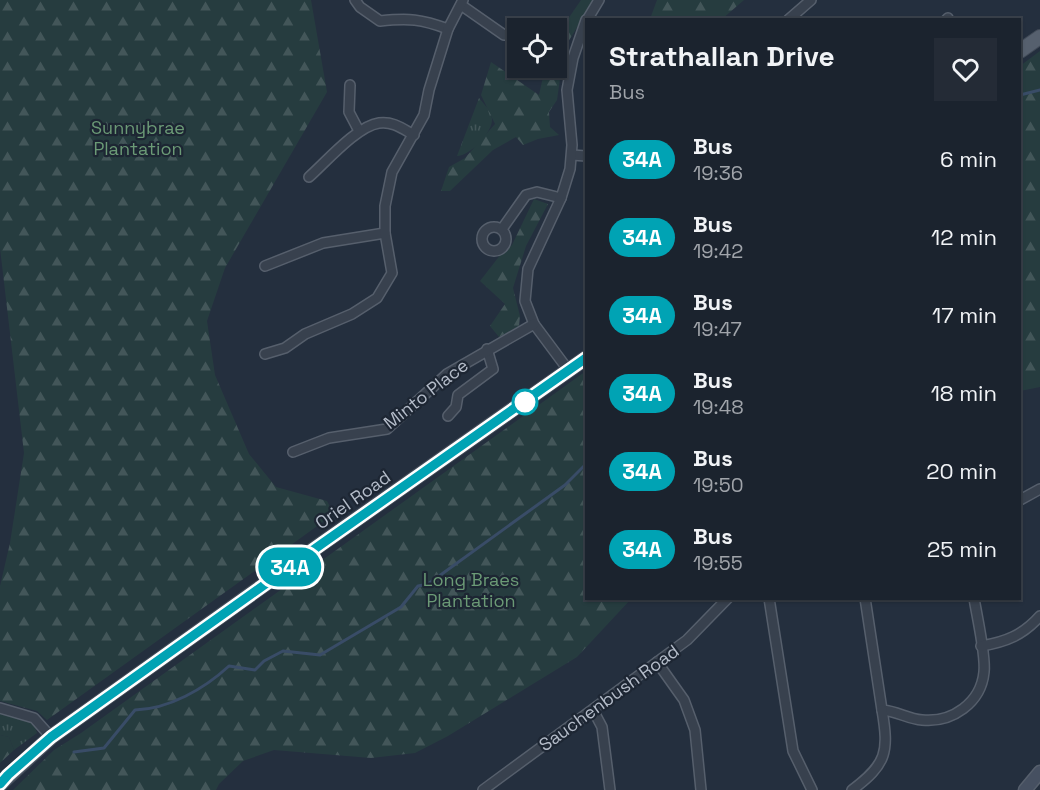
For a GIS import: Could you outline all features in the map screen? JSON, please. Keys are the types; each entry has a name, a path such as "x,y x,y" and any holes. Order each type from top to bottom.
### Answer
{"main road":[{"path":"1021,50 1040,37"},
{"name":"Oriel Road","path":"0,784 51,737 585,359"}],"street":[{"path":"355,0 360,7 380,21 425,20 448,29"},
{"path":"588,18 599,0"},
{"path":"790,18 811,0"},
{"path":"264,354 285,348 305,334 352,314 377,298 392,273 385,233 385,206 392,172 424,115 429,90 448,29 462,2 504,35"},
{"path":"569,371 534,324 525,301 528,269 561,198 572,155 567,90 573,58 585,25"},
{"path":"350,85 349,112 360,131"},
{"path":"309,177 360,131 379,123 396,124 414,135"},
{"path":"572,155 585,156"},
{"path":"502,229 526,195 537,192 561,198"},
{"path":"265,266 323,243 385,233"},
{"name":"Minto Place","path":"293,452 329,438 387,429 447,374 534,324"},
{"name":"Minto Place","path":"448,416 456,407 458,395 493,369 487,350"},
{"path":"1021,499 1040,489"},
{"name":"Sauchenbush Road","path":"483,790 687,640 726,600"},
{"path":"769,600 793,752 812,790"},
{"path":"852,790 872,774 879,765 886,737 865,600"},
{"path":"882,710 920,720 938,720 959,713 975,698 982,683 984,670 974,600"},
{"path":"981,646 1010,640 1023,633 1040,616"},
{"path":"657,662 684,700 694,730 701,790"},
{"path":"0,708 34,718 51,737"},
{"path":"593,710 602,727 610,790"},
{"path":"1025,790 1040,772"}],"green space":[{"name":"Sunnybrae Plantation","path":"0,0 311,0 327,92 225,268 207,321 215,375 249,454 276,487 327,501 334,514 47,720 37,711 0,701 0,586 10,543 24,453 0,248"},
{"path":"581,0 594,0 567,46 567,20"},
{"path":"657,0 744,0 723,18 650,18"},
{"path":"1040,51 1040,387 1021,391 1021,65"},
{"path":"491,62 507,73 507,78 514,78 539,95 543,78 560,78 557,100 549,112 550,127 559,135 523,145 516,137 493,150 450,191 441,191 449,167 465,158 495,124 481,95"},
{"path":"479,98 492,119 489,130 474,148 457,156"},
{"path":"534,199 548,204 526,246 513,288 520,316 519,326 499,337 490,326 505,304 480,281 501,254 512,245"},
{"name":"Long Braes Plantation","path":"585,372 585,600 630,600 577,657 448,736 415,753 371,758 274,750 243,761 219,784 216,790 13,790 54,750 81,733"},
{"path":"0,714 33,721 37,733 14,750 9,737 0,735"},
{"path":"0,735 9,737 14,750 0,763"}],"waterway":[{"path":"1021,95 1040,90"},
{"path":"74,752 104,748 135,710 173,702 197,690 229,666 255,670 264,661 283,651 320,655 401,607 418,586 428,584 565,485 585,465"}],"bus line":[{"name":"34A","path":"0,784 51,737 585,359"}]}
